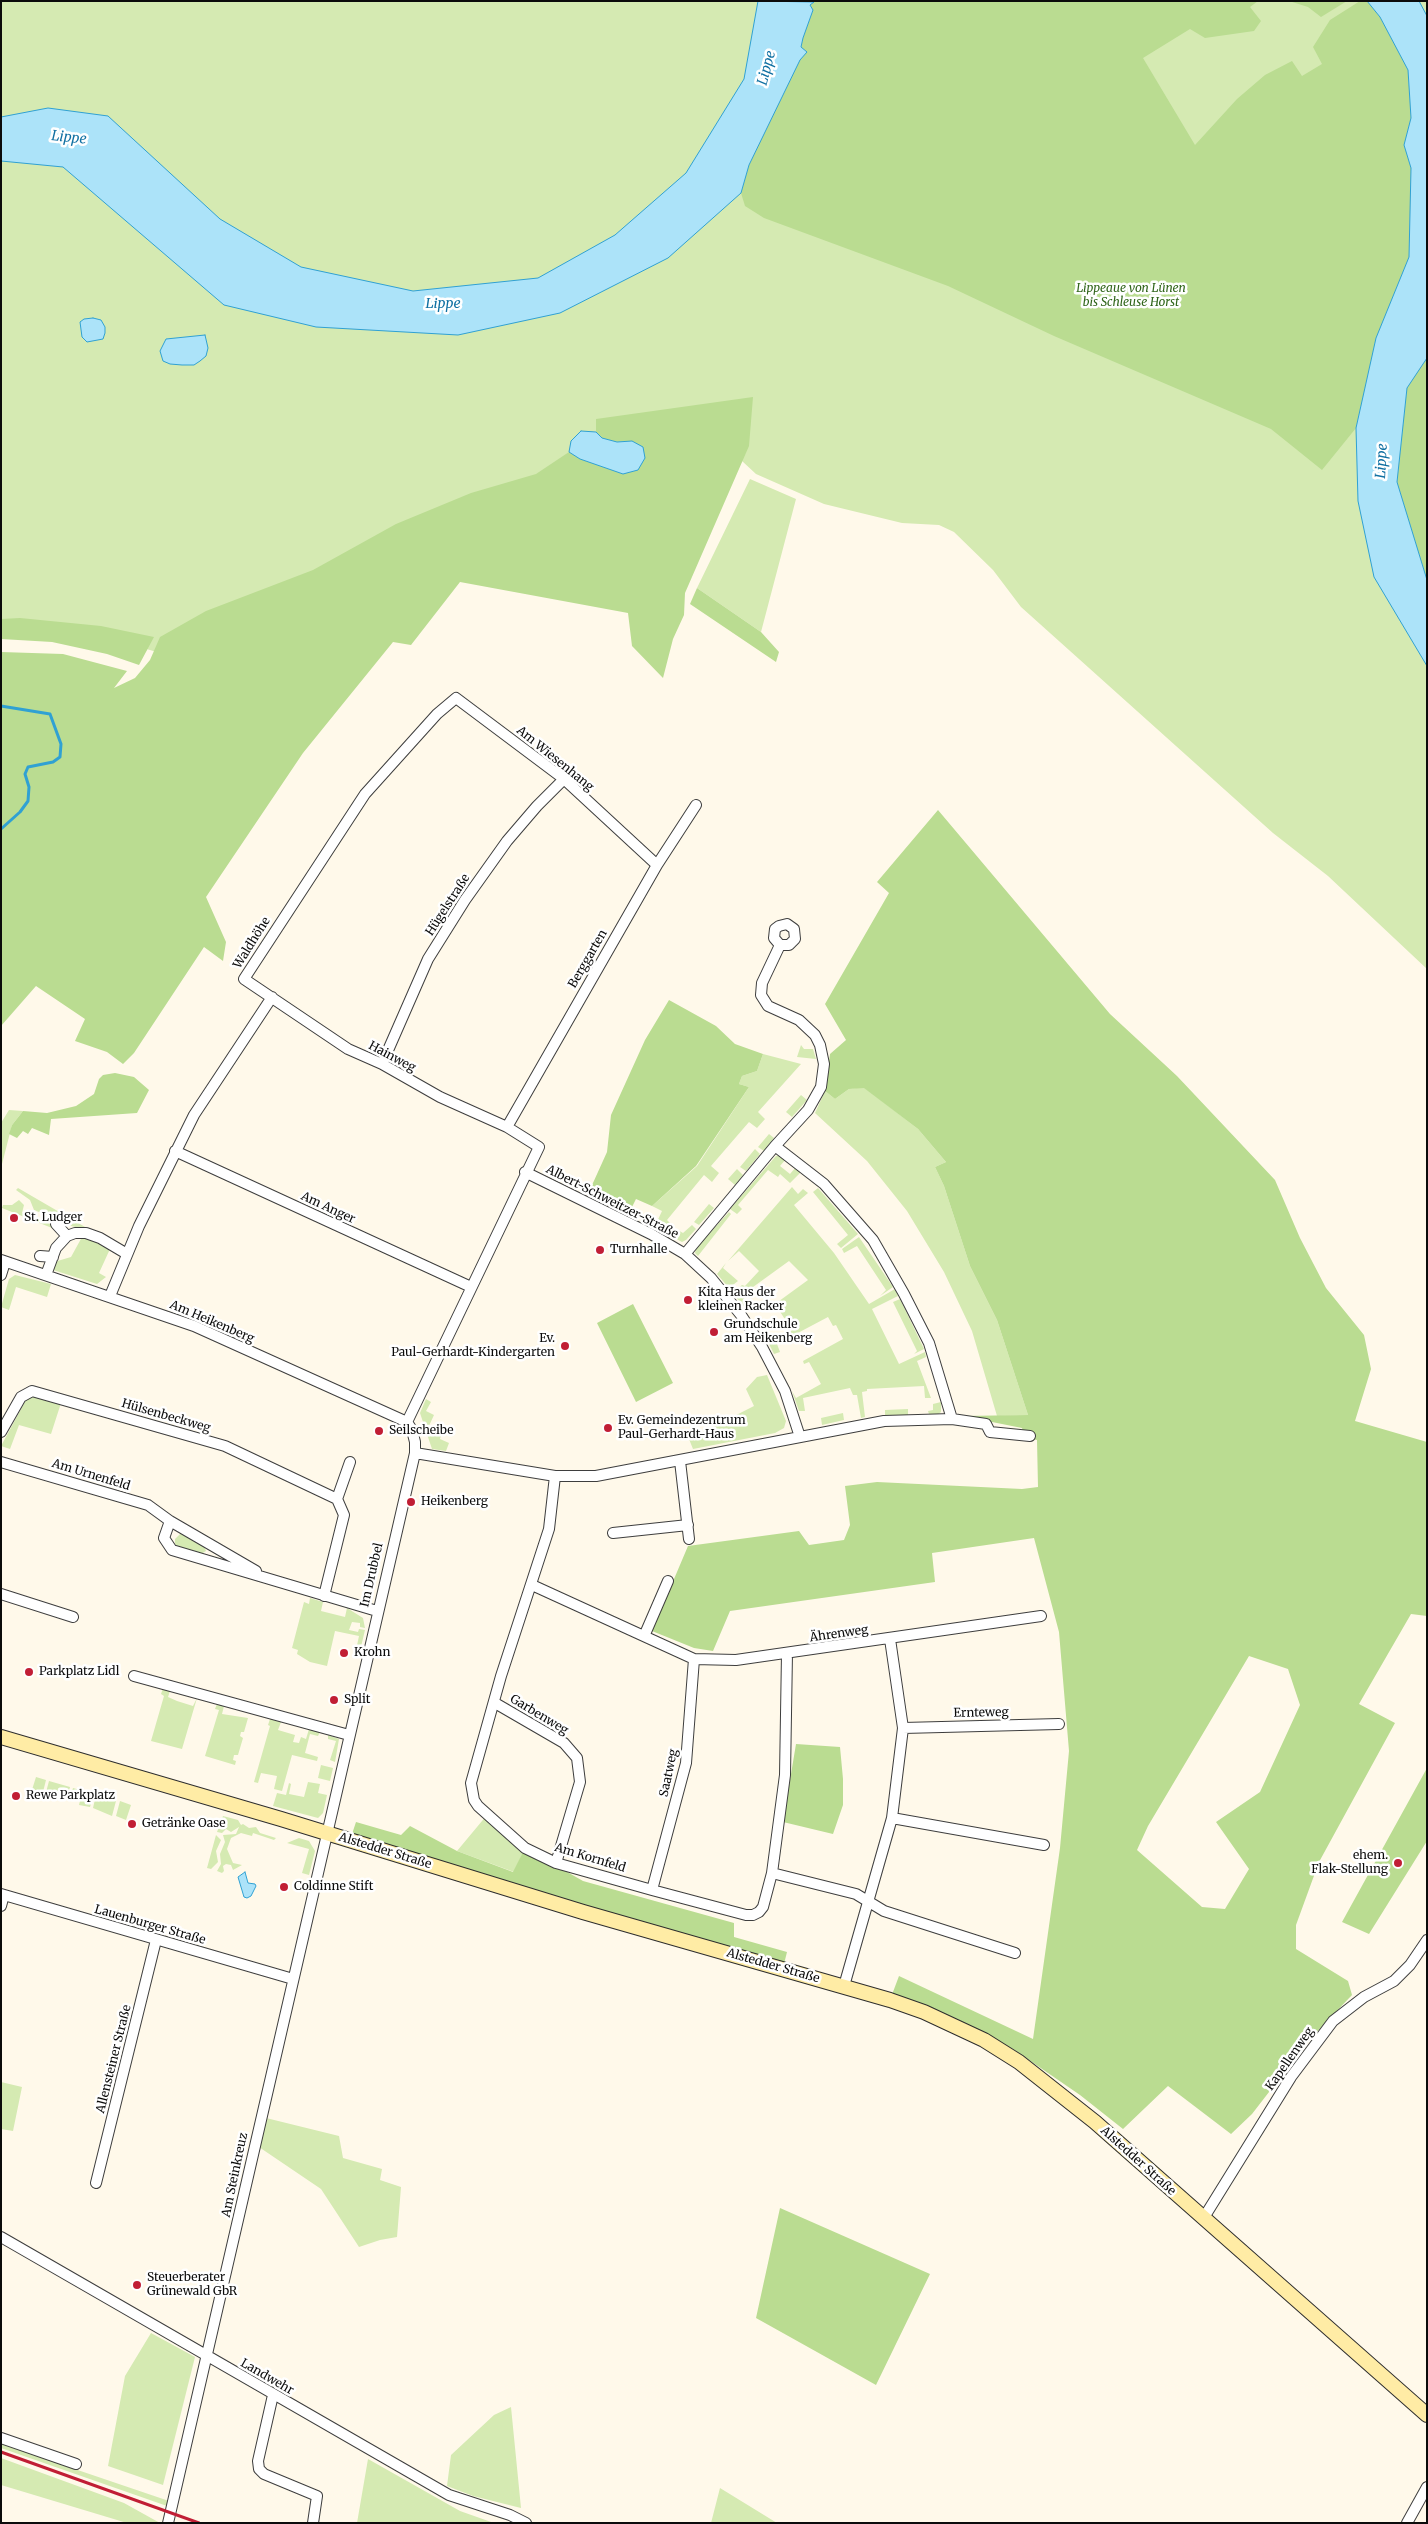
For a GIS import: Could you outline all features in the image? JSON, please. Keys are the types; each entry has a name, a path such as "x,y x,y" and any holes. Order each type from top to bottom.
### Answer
{"street":[{"name":"Am Wiesenhang","path":"456,698 564,779 657,864"},
{"name":"Waldhöhe","path":"272,997 244,979 365,794 437,714 456,698"},
{"name":"Hügelstraße","path":"382,1064 428,959 465,900 507,841 537,806 564,779"},
{"name":"Berggarten","path":"507,1127 657,864 696,805"},
{"path":"685,1254 775,1146 808,1110 821,1087 824,1064 820,1045 815,1035 799,1020 768,1006 761,996 762,983 780,945"},
{"name":"Hainweg","path":"272,997 348,1049 382,1064 440,1098 507,1127"},
{"path":"110,1296 127,1254 175,1151 205,1097 272,997"},
{"name":"Albert-Schweitzer-Straße","path":"507,1127 539,1147 525,1172 651,1234 685,1254 711,1278 726,1295 760,1343 785,1391 800,1436"},
{"path":"775,1146 824,1184 873,1240 904,1294 929,1344 952,1420"},
{"name":"Am Anger","path":"175,1151 471,1287"},
{"path":"407,1422 525,1172"},
{"path":"56,1224 66,1236"},
{"path":"46,1275 56,1248 66,1236 86,1233 127,1254"},
{"path":"40,1256 53,1257"},
{"path":"1,1275 3,1261"},
{"name":"Am Heikenberg","path":"3,1261 194,1326 407,1422"},
{"name":"Hülsenbeckweg","path":"1,1432 21,1397 32,1391 225,1446 337,1499"},
{"path":"415,1453 555,1476 596,1476 884,1421 952,1420 986,1424 990,1432 1030,1436"},
{"name":"Im Drubbel","path":"326,1833 415,1453 412,1430 407,1422"},
{"path":"680,1461 689,1539"},
{"name":"Am Urnenfeld","path":"1,1462 148,1506 269,1579"},
{"path":"324,1596 344,1515 337,1499 350,1462"},
{"name":"Am Kornfeld","path":"555,1476 550,1530 501,1676 471,1783 474,1800 487,1815 525,1848 556,1863 652,1890 753,1915 762,1907 772,1873 786,1772 787,1653"},
{"name":"Am Urnenfeld","path":"170,1521 164,1538 172,1550 377,1611"},
{"path":"614,1533 688,1525"},
{"path":"645,1634 668,1581"},
{"name":"Ährenweg","path":"532,1585 645,1634 694,1659 736,1660 1040,1616"},
{"path":"1,1594 73,1617"},
{"path":"844,1986 892,1818 903,1728 890,1639"},
{"name":"Saatweg","path":"652,1890 686,1763 694,1659"},
{"path":"134,1676 349,1735"},
{"name":"Garbenweg","path":"494,1703 564,1743 578,1758 580,1782 556,1863"},
{"name":"Ernteweg","path":"903,1728 1059,1724"},
{"name":"Alstedder Straße","path":"1,1738 326,1833 582,1912 844,1986 924,2012 984,2040 1019,2062 1095,2122 1427,2416"},
{"path":"892,1818 1044,1845"},
{"name":"Am Steinkreuz","path":"168,2523 208,2357 326,1833"},
{"path":"772,1873 856,1894 884,1911 1015,1952"},
{"path":"1,1906 2,1895"},
{"name":"Lauenburger Straße","path":"2,1895 293,1979"},
{"name":"Allensteiner Straße","path":"96,2183 156,1940"},
{"name":"Kapellenweg","path":"1203,2219 1291,2077 1333,2021 1364,1997 1394,1981 1410,1965 1427,1940"},
{"name":"Landwehr","path":"1,2237 449,2495 510,2515 526,2523"},
{"path":"273,2395 258,2461 259,2469 264,2474 317,2496 313,2523"},
{"path":"1,2438 76,2464"},
{"path":"1407,2523 1427,2487"}],"green space":[{"name":"Lippeaue von Lünen bis Schleuse Horst","path":"1,1 1427,1 1427,969 1328,876 1273,833 1021,607 993,570 954,532 939,525 902,523 824,504 756,474 742,461 552,549 160,653 133,645 1,622"},
{"path":"814,1 1258,1 1250,7 1261,21 1254,31 1205,38 1190,29 1143,58 1195,145 1237,99 1265,75 1292,61 1302,76 1322,64 1313,47 1330,20 1360,1 1367,1 1380,17 1408,70 1411,118 1404,145 1411,168 1409,257 1376,338 1356,428 1322,470 1271,429 1054,336 948,286 764,218 745,206 741,193 749,165 800,60 807,52 801,48 813,10 810,5"},
{"path":"1289,1 1347,1 1321,17 1308,7"},
{"path":"1427,358 1427,580 1397,482 1407,388"},
{"path":"753,397 749,446 685,593 684,615 673,639 663,678 632,646 628,613 460,582 411,645 393,642 303,753 206,897 226,942 223,961 204,947 134,1053 123,1064 107,1052 75,1041 85,1019 36,986 1,1026 1,652 63,654 127,671 114,688 135,678 150,660 160,637 206,611 313,570 396,524 471,493 536,474 569,452 580,459 623,474 638,470 632,441 617,442 602,438 596,432 596,419"},
{"path":"750,479 796,499 761,632 697,588"},
{"path":"697,588 761,632 779,652 776,662 690,604"},
{"path":"20,618 101,626 154,637 139,665 107,654 52,642 1,639 1,619"},
{"path":"938,810 1110,1014 1177,1076 1275,1180 1300,1238 1326,1288 1364,1335 1371,1369 1355,1421 1427,1442 1427,1616 1411,1614 1359,1704 1395,1723 1319,1862 1296,1925 1296,1949 1348,1981 1352,1995 1310,2039 1252,2114 1231,2134 1168,2086 1123,2129 1080,2095 1013,2049 984,2040 890,2000 899,1976 1033,2039 1060,1848 1069,1751 1059,1632 1034,1538 932,1553 935,1582 730,1611 713,1651 694,1648 652,1631 688,1546 799,1531 809,1545 844,1540 850,1525 845,1486 877,1482 1022,1489 1038,1487 1037,1440 1025,1438 1022,1428 962,1416 1028,1415 997,1320 970,1266 944,1186 935,1167 946,1162 918,1129 864,1088 849,1089 835,1099 825,1091 830,1054 846,1040 825,1004 889,893 877,882","holes":["1249,1656 1288,1669 1300,1705 1260,1792 1216,1822 1249,1869 1225,1909 1202,1907 1137,1850 1148,1826"]},
{"path":"669,1000 716,1026 735,1044 763,1054 757,1071 742,1076 739,1084 749,1087 696,1166 652,1206 636,1199 632,1207 642,1212 638,1219 588,1194 607,1152 611,1115 645,1040"},
{"path":"801,1045 804,1049 813,1049 816,1059 797,1057"},
{"path":"763,1054 801,1064 758,1112 765,1119 757,1128 749,1122 711,1166 719,1173 712,1182 704,1175 667,1220 671,1224 664,1233 654,1228 662,1211 652,1206 697,1166 749,1087 739,1084 742,1076 757,1071"},
{"path":"115,1073 134,1077 149,1090 137,1113 51,1119 49,1135 32,1128 28,1134 23,1131 17,1138 9,1134 12,1125 23,1111 47,1113 76,1106 94,1094 99,1079 103,1075"},
{"path":"864,1087 918,1129 946,1162 935,1167 944,1186 970,1266 997,1320 1028,1415 997,1416 972,1331 944,1272 907,1211 867,1161 815,1113 825,1091 835,1099 849,1089"},
{"path":"801,1095 807,1100 792,1117 786,1112"},
{"path":"9,1110 23,1111 12,1125 1,1168 1,1123"},
{"path":"769,1134 774,1138 764,1151 758,1147"},
{"path":"755,1149 760,1154 746,1171 740,1167"},
{"path":"781,1155 786,1159 780,1166 790,1174 796,1167 801,1172 790,1183 780,1174 778,1177 768,1170 738,1205 742,1209 737,1214 730,1209 776,1156"},
{"path":"737,1169 743,1175 735,1185 728,1179"},
{"path":"792,1187 798,1194 803,1189 808,1193 794,1205 834,1253 869,1304 895,1289 898,1296 872,1309 899,1364 925,1352 926,1357 917,1361 931,1398 925,1398 924,1386 867,1389 867,1391 862,1392 865,1417 861,1418 857,1395 853,1395 850,1388 803,1398 805,1411 799,1411 792,1391 796,1398 821,1384 809,1362 804,1364 803,1361 843,1339 836,1325 833,1326 828,1317 777,1344 780,1352 774,1354 766,1338 770,1336 774,1342 792,1330 775,1304 808,1280 789,1261 742,1295 747,1303 743,1306 733,1293 742,1285 745,1286 759,1271 739,1251 728,1261"},
{"path":"18,1188 92,1231 59,1223 54,1218 34,1210 30,1200 16,1190"},
{"path":"818,1188 858,1234 841,1248 837,1244 848,1235 813,1192"},
{"path":"19,1200 24,1205 22,1213 53,1225 52,1228 2,1208 3,1205 12,1205"},
{"path":"709,1204 714,1208 699,1225 694,1222"},
{"path":"729,1212 731,1214 698,1256 695,1253 696,1248"},
{"path":"692,1225 696,1229 682,1242 669,1235 676,1229 683,1233"},
{"path":"82,1237 92,1238 110,1249 99,1273 106,1277 97,1284 50,1269 54,1262 71,1257"},
{"path":"859,1237 893,1287 880,1296 886,1290 857,1246 844,1253 842,1249"},
{"path":"726,1263 723,1268 738,1281 729,1288 717,1274"},
{"path":"15,1275 51,1284 47,1297 16,1287 9,1310 1,1307 9,1279"},
{"path":"900,1299 924,1349 914,1354 917,1351 893,1302"},
{"path":"633,1304 673,1383 636,1402 597,1323"},
{"path":"767,1375 786,1421 784,1428 775,1433 693,1449 689,1439 754,1406 746,1389 757,1377"},
{"path":"34,1395 61,1403 51,1434 19,1425 10,1449 1,1446 27,1398"},
{"path":"426,1399 431,1402 426,1411 434,1415 428,1428 441,1435 440,1439 449,1443 446,1451 432,1449 420,1413"},
{"path":"941,1402 941,1412 937,1415 929,1414 928,1411 933,1410 933,1404"},
{"path":"908,1409 908,1415 885,1416 885,1410"},
{"path":"843,1413 844,1420 822,1425 821,1418"},
{"path":"181,1533 203,1543 206,1551 201,1554 179,1548 175,1544 175,1539"},
{"path":"310,1598 323,1602 321,1611 345,1617 347,1608 363,1618 365,1628 360,1627 360,1623 352,1622 349,1630 358,1632 359,1629 365,1630 360,1651 356,1650 359,1636 335,1631 327,1666 310,1662 297,1654 298,1650 292,1648 304,1602 309,1604"},
{"path":"163,1688 170,1691 168,1697 193,1706 197,1698 182,1749 151,1741 164,1696 161,1694"},
{"path":"217,1704 224,1706 222,1714 248,1718 244,1732 241,1732 240,1736 243,1738 238,1755 234,1755 235,1765 205,1756 219,1710 215,1709"},
{"path":"270,1719 281,1722 278,1730 295,1735 293,1742 299,1743 301,1737 306,1739 309,1729 320,1732 318,1736 310,1734 305,1753 318,1757 317,1761 292,1755 282,1791 274,1789 277,1776 261,1773 258,1783 254,1782 270,1726 268,1725"},
{"path":"328,1735 339,1739 335,1762 330,1760 336,1741 328,1739"},
{"path":"796,1744 840,1747 843,1805 833,1834 783,1822"},
{"path":"321,1765 333,1768 330,1781 318,1778"},
{"path":"1427,1768 1427,1841 1369,1934 1342,1922"},
{"path":"36,1777 46,1780 42,1796 31,1793"},
{"path":"49,1781 70,1787 67,1798 56,1795 55,1799 45,1796"},
{"path":"308,1782 320,1784 318,1793 327,1795 323,1813 318,1818 273,1806 277,1793 286,1795 289,1783 291,1784 289,1794 304,1797"},
{"path":"73,1788 94,1794 90,1807 79,1805 80,1801 70,1798"},
{"path":"96,1795 116,1801 112,1816 93,1808"},
{"path":"120,1801 131,1805 126,1820 116,1816"},
{"path":"487,1815 525,1848 514,1872 457,1851"},
{"path":"223,1816 238,1820 241,1825 243,1824 249,1828 256,1827 260,1833 276,1838 274,1840 253,1833 252,1836 241,1833 231,1838 227,1849 233,1863 242,1865 233,1870 231,1865 226,1864 223,1866 224,1871 222,1873 217,1871 221,1864 220,1854 225,1842 223,1835 236,1834 239,1827 231,1832 226,1829 222,1833 217,1832"},
{"path":"356,1822 401,1835 410,1826 457,1851 513,1872 525,1848 583,1881 734,1923 734,1937 787,1952 783,1968 350,1840"},
{"path":"216,1835 221,1840 216,1851 218,1862 211,1869 207,1868"},
{"path":"299,1838 309,1841 315,1851 309,1875 302,1873 309,1849 287,1843"},
{"path":"1,2082 22,2087 13,2131 1,2129"},
{"path":"262,2117 339,2136 343,2158 382,2169 380,2180 401,2187 397,2237 359,2247 321,2189 256,2145"},
{"path":"780,2208 930,2274 876,2385 756,2318"},
{"path":"151,2333 195,2357 163,2485 108,2466 125,2376"},
{"path":"511,2407 521,2508 473,2496 447,2486 451,2455 494,2415"},
{"path":"1,2444 169,2501 167,2506 1,2448"},
{"path":"1,2458 124,2503 160,2523 127,2523 1,2485"},
{"path":"368,2459 460,2511 494,2523 357,2523"},
{"path":"720,2488 777,2523 711,2523"}],"water":[{"name":"Lippe","path":"758,1 814,2 810,5 813,10 801,47 807,52 800,60 749,165 741,193 668,258 560,313 458,335 316,327 224,305 63,167 1,161 1,117 48,108 108,116 220,219 301,267 413,291 538,278 615,235 686,173 744,79"},
{"name":"Lippe","path":"1367,1 1419,1 1427,16 1427,358 1407,388 1397,482 1427,580 1427,666 1374,577 1358,501 1356,428 1376,338 1409,257 1411,168 1404,145 1411,118 1408,70 1380,17"},
{"path":"93,318 101,320 105,327 105,333 103,339 87,342 82,337 80,322 84,319"},
{"path":"205,335 208,348 206,356 194,365 170,364 163,361 160,351 166,339"},
{"path":"581,431 596,432 602,438 617,442 632,441 643,447 645,458 638,470 623,474 580,459 569,452 571,441"},
{"path":"245,1872 248,1883 255,1884 256,1886 251,1896 247,1898 244,1897 238,1877"}],"waterway":[{"path":"1,706 50,714 61,744 60,757 53,762 28,767 25,774 29,787 28,801 20,812 1,829"}],"railway":[{"path":"1,2452 199,2523"}],"place":[{"name":"St. Ludger","path":"14,1218"},
{"name":"Turnhalle","path":"600,1250"},
{"name":"Kita Haus der kleinen Racker","path":"688,1300"},
{"name":"Grundschule am Heikenberg","path":"714,1332"},
{"name":"Ev. Paul-Gerhardt-Kindergarten","path":"565,1346"},
{"name":"Ev. Gemeindezentrum Paul-Gerhardt-Haus","path":"608,1428"},
{"name":"Seilscheibe","path":"379,1431"},
{"name":"Heikenberg","path":"411,1502"},
{"name":"Krohn","path":"344,1653"},
{"name":"Parkplatz Lidl","path":"29,1672"},
{"name":"Split","path":"334,1700"},
{"name":"Rewe Parkplatz","path":"16,1796"},
{"name":"Getränke Oase","path":"132,1824"},
{"name":"ehem. Flak-Stellung","path":"1398,1863"},
{"name":"Coldinne Stift","path":"284,1887"},
{"name":"Steuerberater Grünewald GbR","path":"137,2285"}]}
